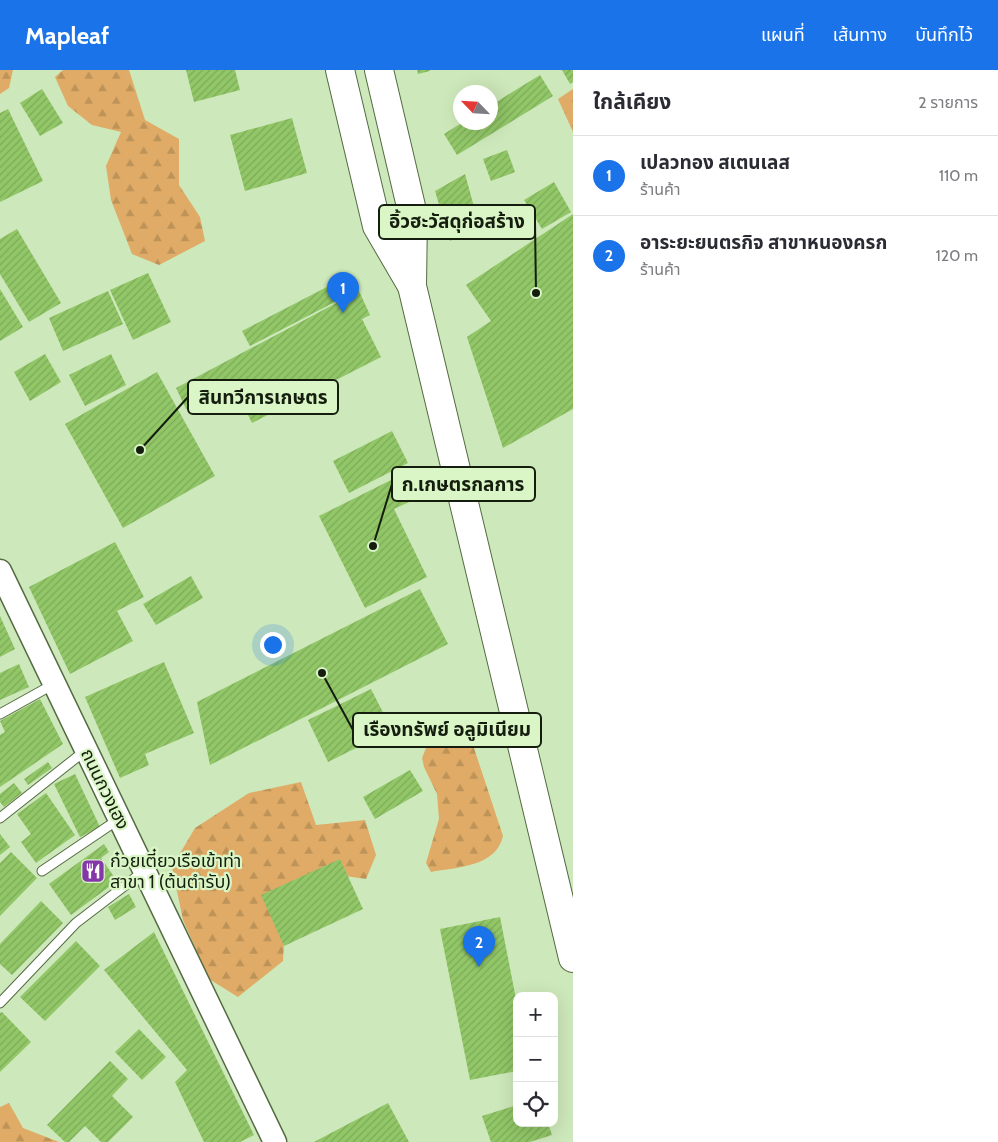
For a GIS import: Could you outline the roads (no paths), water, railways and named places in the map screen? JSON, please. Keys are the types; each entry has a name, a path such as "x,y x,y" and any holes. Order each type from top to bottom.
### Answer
{"main road":[{"path":"340,70 377,226 412,286"},
{"path":"379,70 413,215 412,286 573,958"}],"street":[{"name":"ถนนกวงเฮง","path":"3,584 86,750 273,1141"}],"lane":[{"path":"0,714 54,684"},
{"path":"0,818 86,750"},
{"path":"42,871 119,819"},
{"path":"0,1003 76,923 144,871"}],"place":[{"name":"อิ้วฮะวัสดุก่อสร้าง","path":"536,293"},
{"name":"เปลวทอง สเตนเลส","path":"343,313"},
{"name":"สินทวีการเกษตร","path":"140,450"},
{"name":"ก.เกษตรกลการ","path":"373,546"},
{"name":"เรืองทรัพย์ อลูมิเนียม","path":"322,673"},
{"name":"ก๋วยเตี๋ยวเรือเข้าท่า สาขา 1 (ต้นตำรับ)","path":"93,871"},
{"name":"อาระยะยนตรกิจ สาขาหนองครก","path":"479,967"}]}
